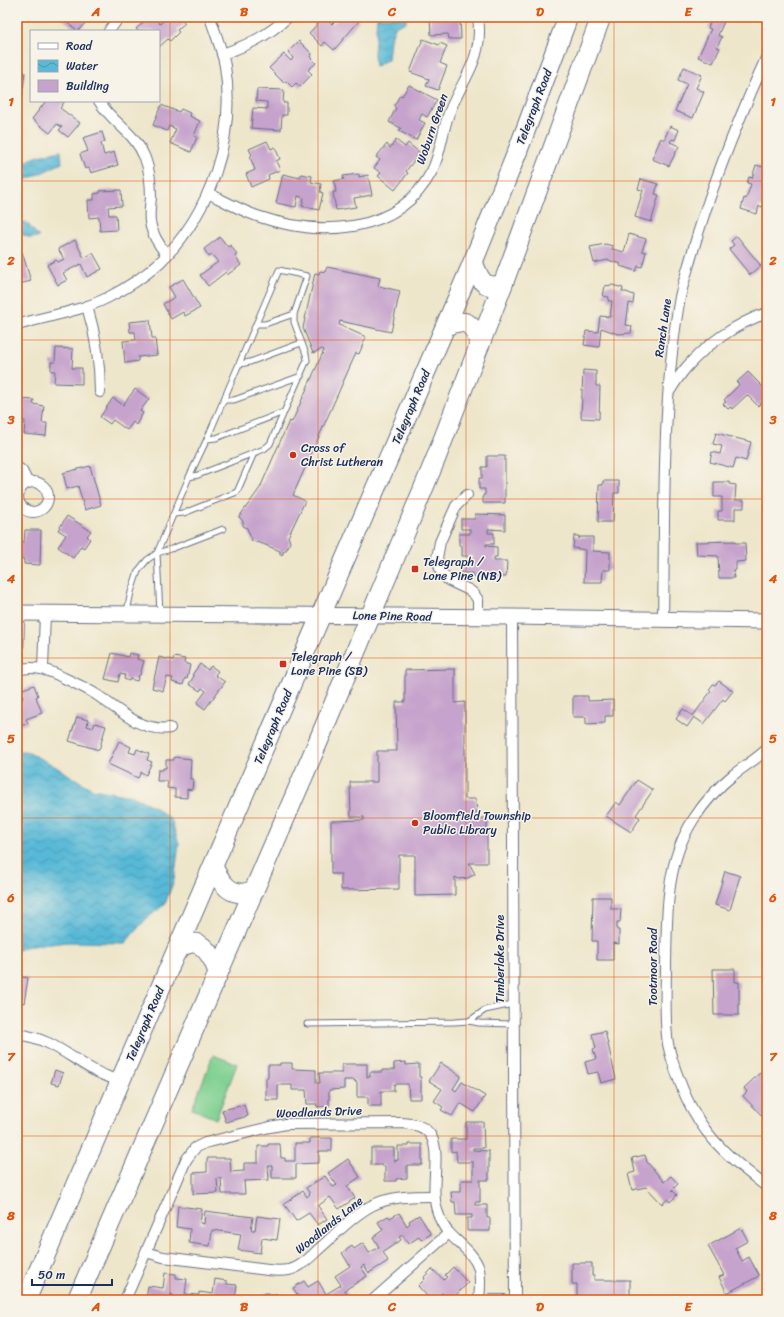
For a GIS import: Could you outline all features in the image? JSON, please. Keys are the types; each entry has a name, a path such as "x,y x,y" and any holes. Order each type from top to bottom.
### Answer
{"highway":[{"name":"Telegraph Road","path":"26,1300 446,326 518,150 568,17"},
{"path":"76,1300 254,891 371,616 433,465 503,284 601,17"},
{"path":"473,262 479,278 486,285 496,287 503,284"},
{"path":"446,326 457,322 468,323 473,328 480,344"},
{"path":"213,866 219,879 231,890 241,893 254,891"},
{"path":"176,951 181,946 187,944 192,943 201,945 210,954 218,972"}],"street":[{"path":"111,30 119,17"},
{"path":"17,325 87,306 107,298 136,281 151,270 177,244 200,210 215,174 226,124 226,77 222,54 210,17"},
{"path":"222,54 255,41 270,32 288,17"},
{"name":"Woburn Green","path":"208,193 257,216 316,228 364,225 388,216 412,198 419,190 437,160 448,114 472,68 476,57 480,34 478,17"},
{"name":"Ranch Lane","path":"663,619 665,493 669,392 680,296 698,233 719,170 767,56"},
{"path":"100,102 107,112 131,135 141,150 149,170 151,183 150,222 156,239 167,255"},
{"path":"87,306 97,345 100,392"},
{"path":"669,392 686,368 707,349 731,330 767,313"},
{"path":"17,466 22,471 28,483"},
{"path":"467,495 456,506 440,542 437,558 441,572 448,580 474,594 478,600 478,617"},
{"path":"18,613 18,670 26,668 42,669 55,673 88,690 135,722 160,730 170,728"},
{"name":"Lone Pine Road","path":"18,613 512,617 767,621"},
{"path":"42,669 45,614"},
{"name":"Timberlake Drive","path":"512,617 515,1300"},
{"name":"Tootmoor Road","path":"767,749 734,774 702,806 680,845 671,878 667,908 666,975 666,1028 669,1046 691,1107 707,1132 725,1153 767,1187"},
{"path":"17,1034 32,1037 54,1045 95,1071 120,1082"},
{"name":"Woodlands Drive","path":"125,1300 186,1160 195,1148 205,1143 270,1127 298,1123 401,1122 422,1127 432,1138 434,1146 434,1196 438,1213 449,1233 471,1254 476,1263 480,1279 479,1300"},
{"name":"Woodlands Lane","path":"146,1252 163,1256 268,1270 291,1270 309,1258 353,1218 371,1206 390,1199 434,1196"},
{"path":"373,1300 449,1233"},
{"path":"479,1300 515,1300"}],"lane":[{"path":"160,615 157,553 189,477 240,364 280,270 307,276 294,314 294,322 307,360 270,444 264,449 198,475 189,477"},
{"path":"256,324 265,324 294,314"},
{"path":"240,364 250,362 301,343"},
{"path":"224,400 234,400 301,376"},
{"path":"207,439 216,438 284,412"},
{"path":"174,514 184,513 237,492 254,453"},
{"path":"126,614 138,571 147,560 157,553 223,530"},
{"path":"469,1021 485,1010 513,1004"},
{"path":"307,1024 469,1021 479,1024 513,1024"}],"green space":[{"path":"213,1055 237,1064 216,1119 192,1109"}],"water":[{"path":"377,17 407,17 406,22 395,27 390,40 388,59 375,67 374,54"},
{"path":"61,151 62,163 26,180 19,182 17,180 18,159 26,162 38,156"},
{"path":"17,222 26,222 39,237 30,238 17,232"},
{"path":"17,751 25,751 51,764 92,789 132,796 151,805 171,819 179,844 174,880 165,904 146,919 125,943 68,942 24,947 17,951"}],"building":[{"path":"60,17 90,18 79,30 77,30"},
{"path":"149,17 154,17 160,24 166,18 165,17 180,17 185,23 177,30 179,32 170,41 168,39 160,46 160,30 136,29"},
{"path":"324,17 332,24 339,17 354,17 359,21 334,50 325,42 322,46 309,33"},
{"path":"430,17 460,17 461,39 449,39 448,34 431,35"},
{"path":"712,17 724,22 718,35 722,37 717,47 720,48 713,63 698,57 711,29 708,28"},
{"path":"423,39 439,45 440,43 447,46 440,63 447,66 438,90 426,86 429,79 410,72"},
{"path":"299,41 312,54 310,57 316,63 308,70 312,74 300,87 296,83 292,87 286,81 284,83 269,68 284,54 291,61 293,58 288,52"},
{"path":"684,67 702,75 696,88 704,92 693,118 675,111 687,84 678,80"},
{"path":"17,71 25,72 22,96 17,96"},
{"path":"409,85 437,100 427,117 422,114 419,120 425,123 416,140 399,131 401,128 389,122 396,108 394,106 400,95 402,96"},
{"path":"257,89 284,90 283,103 287,103 287,115 282,115 281,130 251,128 253,108 267,109 267,102 256,101"},
{"path":"45,102 64,102 60,108 80,123 68,137 59,130 62,127 57,124 50,133 32,119"},
{"path":"161,105 179,112 181,109 190,113 189,116 200,121 194,136 197,137 191,152 170,143 176,129 169,126 167,131 153,125"},
{"path":"670,126 679,130 675,140 672,139 670,142 679,146 669,166 652,159 661,138 664,140"},
{"path":"102,132 105,142 101,143 104,155 114,152 118,165 91,173 89,168 85,169 80,154 88,151 83,138"},
{"path":"396,140 405,147 408,143 420,153 406,171 408,173 395,190 378,176 381,173 374,168 380,160 376,157 387,144 390,148"},
{"path":"267,141 271,149 275,147 280,159 276,161 280,170 268,175 269,179 251,187 246,174 255,170 250,157 252,155 249,149"},
{"path":"756,165 767,168 767,199 765,199 763,207 759,206 757,214 741,209 744,198 746,199 751,184 747,183 749,177 752,178"},
{"path":"283,174 300,178 301,174 312,176 311,182 321,184 320,192 323,193 319,210 302,206 304,198 298,196 296,207 276,203"},
{"path":"359,174 359,177 368,175 372,195 354,198 356,207 336,210 333,192 336,192 334,181 344,179 343,176"},
{"path":"641,179 658,184 655,194 659,195 651,222 635,217 643,190 638,189"},
{"path":"121,190 122,206 108,207 109,215 116,215 117,230 100,231 99,217 89,218 88,200 94,200 94,194 100,193 100,191"},
{"path":"629,234 646,239 642,251 646,252 642,267 638,266 636,271 608,260 594,263 590,247 605,244 613,246 612,249 624,252"},
{"path":"737,236 761,266 750,275 729,249 734,245 731,241"},
{"path":"220,237 228,247 230,245 237,254 235,256 241,265 227,275 226,272 208,286 200,275 218,262 212,255 209,257 204,249"},
{"path":"75,240 84,258 93,253 102,269 87,277 81,264 63,273 67,280 58,285 47,265 56,260 58,262 64,259 58,249"},
{"path":"22,252 31,281 19,284 17,277 17,254"},
{"name":"Cross of Christ Lutheran","path":"327,267 380,278 378,286 400,291 391,332 340,321 339,325 366,337 359,354 356,353 293,495 305,501 288,536 290,542 287,549 280,555 280,551 252,541 247,528 243,526 243,521 239,517 260,488 289,421 292,422 324,350 322,349 313,353 303,328 315,273 319,274 320,271 325,272"},
{"path":"183,279 200,308 185,316 183,312 171,319 163,304 175,297 169,287"},
{"path":"612,285 623,288 622,292 634,295 633,304 629,303 626,325 632,326 631,333 618,334 601,328 599,347 584,345 586,331 598,332 600,316 610,317 612,301 608,301 609,297 603,296 605,286"},
{"path":"150,320 152,338 155,338 157,355 138,357 138,361 125,363 123,341 136,340 135,332 130,332 129,322"},
{"path":"56,348 73,349 72,368 82,368 82,384 54,383 55,371 51,371 51,362 55,362"},
{"path":"583,370 596,371 596,386 600,386 599,419 581,418"},
{"path":"748,372 767,391 767,397 758,406 747,395 732,409 731,407 728,409 723,404 726,402 724,400 739,385 737,382"},
{"path":"135,389 149,399 140,411 143,413 136,425 133,422 127,430 113,420 110,424 100,417 113,398 123,405"},
{"path":"21,399 34,400 33,404 44,406 42,423 47,423 46,436 24,434 25,421 17,420 17,402 21,403"},
{"path":"716,433 751,442 746,461 736,458 733,468 710,462 712,452 720,454 722,446 713,444"},
{"path":"487,456 505,456 505,503 483,503 485,489 479,489 479,478 482,478 482,467 487,467"},
{"path":"90,466 101,505 85,510 78,486 67,489 63,473"},
{"path":"603,481 619,481 619,493 614,493 613,522 598,522 599,485 603,485"},
{"path":"714,482 729,482 729,484 736,485 735,500 744,500 744,508 735,508 735,520 718,520 718,511 722,511 722,497 714,497"},
{"path":"475,514 505,515 505,530 488,529 488,533 494,533 494,544 486,544 486,546 497,547 497,557 494,557 494,561 507,561 506,577 472,576 472,573 461,573 461,560 472,561 472,556 462,556 462,546 459,546 459,534 470,534 470,529 461,529 461,519 475,519"},
{"path":"67,516 91,531 87,536 90,539 84,548 81,546 73,558 58,547 66,535 58,530"},
{"path":"25,530 41,530 40,565 24,564 24,559 17,559 17,542 24,542"},
{"path":"574,536 579,536 579,539 580,537 593,537 593,551 610,552 610,570 603,570 602,582 584,582 585,550 573,548"},
{"path":"735,541 735,543 745,543 746,561 736,562 736,570 733,570 734,578 719,578 718,556 697,555 696,542"},
{"path":"112,653 128,657 129,653 138,655 137,659 144,661 137,681 130,679 129,681 124,679 125,675 120,674 118,682 105,679"},
{"path":"159,657 173,660 174,657 185,659 184,663 190,665 187,679 185,678 183,685 172,682 173,678 167,677 163,691 152,688"},
{"path":"200,664 208,670 211,666 218,671 215,675 225,682 205,709 197,703 206,691 202,688 200,691 189,684 194,676 192,675"},
{"path":"455,669 455,703 465,702 465,799 476,799 477,818 487,818 487,863 469,863 475,874 468,878 459,879 455,877 455,895 415,896 415,855 399,855 399,889 341,890 341,874 331,874 331,821 364,820 364,817 351,817 350,782 377,782 377,751 397,751 396,702 405,702 405,670"},
{"path":"719,681 733,691 725,701 723,699 704,724 694,717 687,727 676,719 683,709 693,716 711,691 709,690 713,684 715,685"},
{"path":"34,685 38,696 36,697 42,713 26,719 28,723 17,727 17,695 19,700 23,698 20,690"},
{"path":"573,696 588,696 588,701 613,700 613,716 605,716 605,723 586,724 586,717 573,717"},
{"path":"77,717 88,720 87,726 93,728 95,723 106,726 99,750 69,741"},
{"path":"119,741 131,747 129,752 135,754 137,749 149,754 147,760 152,762 146,775 141,772 138,778 108,764"},
{"path":"174,757 191,759 190,779 193,779 192,790 187,789 187,798 175,797 175,789 167,788 168,781 157,781 158,770 163,770 163,768 166,768 166,760 174,760"},
{"path":"637,780 653,790 636,815 640,818 631,832 606,816 616,802 620,805"},
{"path":"725,871 740,876 730,910 715,905"},
{"path":"593,897 611,897 611,909 621,909 620,922 617,922 617,930 619,930 619,944 613,943 613,960 597,960 597,941 592,941"},
{"path":"713,969 735,969 735,982 739,982 739,1015 714,1015"},
{"path":"17,976 28,978 24,1003 17,1002"},
{"path":"605,1031 616,1079 601,1083 598,1072 588,1074 585,1062 596,1059 593,1049 596,1048 592,1034"},
{"path":"406,1062 406,1065 419,1064 419,1077 421,1077 421,1099 409,1099 408,1084 394,1084 394,1091 381,1091 381,1106 368,1106 368,1097 357,1097 357,1082 355,1082 355,1080 344,1080 344,1089 329,1090 329,1106 317,1107 317,1104 307,1104 306,1090 292,1090 292,1085 278,1085 278,1100 266,1100 266,1078 268,1078 268,1065 292,1063 292,1069 316,1070 316,1083 320,1083 319,1073 342,1073 342,1064 367,1064 367,1077 370,1077 370,1072 394,1070 394,1063"},
{"path":"441,1063 461,1076 453,1089 456,1091 462,1082 485,1096 475,1112 460,1103 452,1116 441,1110 443,1107 434,1101 442,1089 429,1081"},
{"path":"55,1070 63,1073 59,1085 51,1083"},
{"path":"761,1072 767,1077 766,1120 743,1096 747,1092 744,1088"},
{"path":"244,1105 248,1116 226,1122 222,1110"},
{"path":"466,1122 483,1122 484,1148 473,1148 473,1150 489,1151 489,1180 480,1180 480,1202 475,1202 475,1205 487,1205 487,1218 490,1218 490,1231 467,1231 467,1218 472,1218 472,1215 456,1215 455,1202 452,1202 451,1192 461,1192 461,1180 473,1180 473,1162 457,1162 456,1151 451,1152 451,1139 466,1139"},
{"path":"310,1138 332,1138 332,1151 319,1151 319,1163 296,1164 296,1178 272,1178 272,1166 268,1166 269,1180 244,1181 245,1194 222,1194 221,1178 217,1178 218,1193 193,1194 193,1173 207,1172 207,1158 230,1158 231,1172 244,1171 244,1163 258,1163 258,1146 280,1144 281,1158 285,1158 285,1161 295,1161 295,1143 310,1143"},
{"path":"409,1144 422,1144 422,1165 407,1165 407,1178 396,1179 396,1181 385,1181 385,1166 371,1165 371,1148 394,1148 394,1161 398,1160 398,1146 409,1146"},
{"path":"645,1155 647,1162 664,1182 671,1176 678,1184 672,1190 677,1195 670,1202 668,1199 662,1204 646,1187 632,1190 628,1174 635,1172 632,1158"},
{"path":"348,1159 360,1177 347,1186 355,1198 339,1209 330,1197 318,1206 327,1219 318,1225 309,1213 296,1221 284,1204 303,1191 307,1197 310,1194 306,1188 325,1176 333,1187 337,1185 328,1173"},
{"path":"178,1206 202,1209 200,1223 204,1224 205,1211 253,1217 251,1230 255,1230 257,1216 280,1219 277,1240 262,1238 260,1253 238,1250 241,1234 212,1230 210,1246 189,1243 190,1229 176,1227"},
{"path":"399,1213 407,1226 410,1223 409,1221 419,1215 431,1234 421,1240 419,1237 408,1244 403,1235 399,1237 401,1240 383,1252 388,1261 369,1273 364,1265 361,1267 367,1276 345,1290 350,1299 301,1300 293,1288 304,1281 308,1287 318,1281 326,1294 341,1285 335,1276 350,1266 342,1253 352,1246 354,1249 363,1243 369,1253 379,1247 373,1237 383,1230 378,1222 388,1216 390,1218"},
{"path":"741,1228 748,1241 735,1248 742,1261 749,1257 759,1276 727,1293 719,1277 724,1275 708,1246"},
{"path":"572,1263 592,1263 592,1275 594,1275 594,1280 630,1280 630,1300 577,1300 577,1284 572,1284"},
{"path":"453,1267 468,1283 451,1300 449,1300 442,1293 440,1294 446,1300 423,1300 427,1296 418,1286 425,1279 424,1277 432,1269 444,1280 447,1277 445,1275"},
{"path":"165,1273 176,1274 176,1278 187,1279 185,1294 199,1295 199,1292 213,1294 215,1279 227,1281 227,1284 237,1285 235,1300 174,1300 173,1295 171,1294 171,1300 146,1300 148,1286 163,1288"},
{"path":"265,1293 277,1294 276,1300 264,1300"}],"place":[{"name":"Cross of Christ Lutheran","path":"293,455"},
{"name":"Telegraph / Lone Pine (NB)","path":"415,569"},
{"name":"Telegraph / Lone Pine (SB)","path":"283,664"},
{"name":"Bloomfield Township Public Library","path":"415,823"}]}
